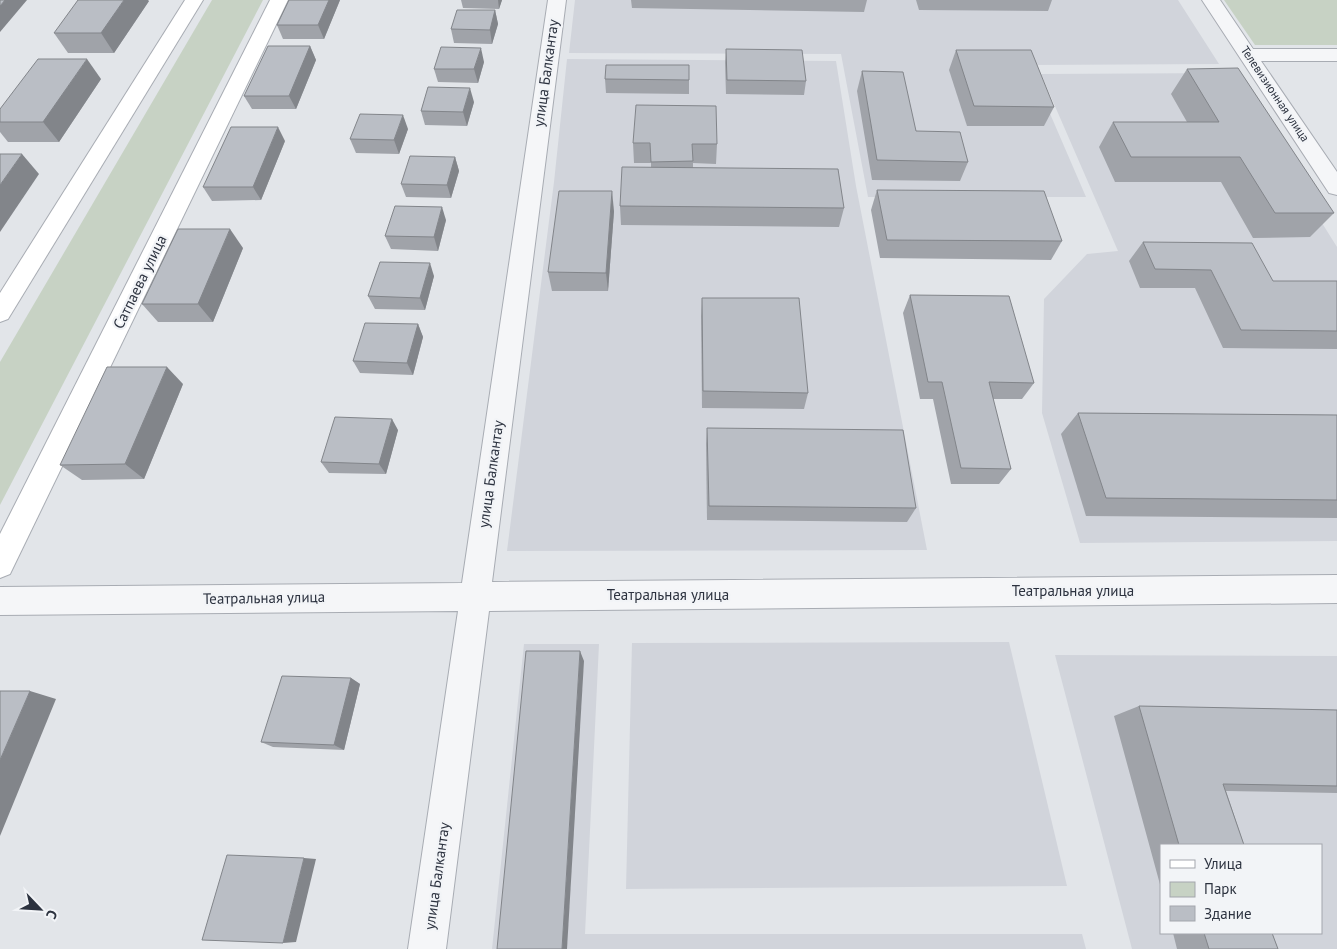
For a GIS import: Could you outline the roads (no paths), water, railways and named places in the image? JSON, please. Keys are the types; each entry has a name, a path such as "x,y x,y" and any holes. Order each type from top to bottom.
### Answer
{"main road":[{"path":"0,313 194,0"},
{"name":"Сатпаева улица","path":"0,564 279,0"}],"street":[{"name":"улица Балкантау","path":"427,949 557,0"},
{"name":"Телевизионная улица","path":"1211,0 1337,188"},
{"path":"1249,55 1337,55"},
{"name":"Театральная улица","path":"0,601 1337,589"}]}
